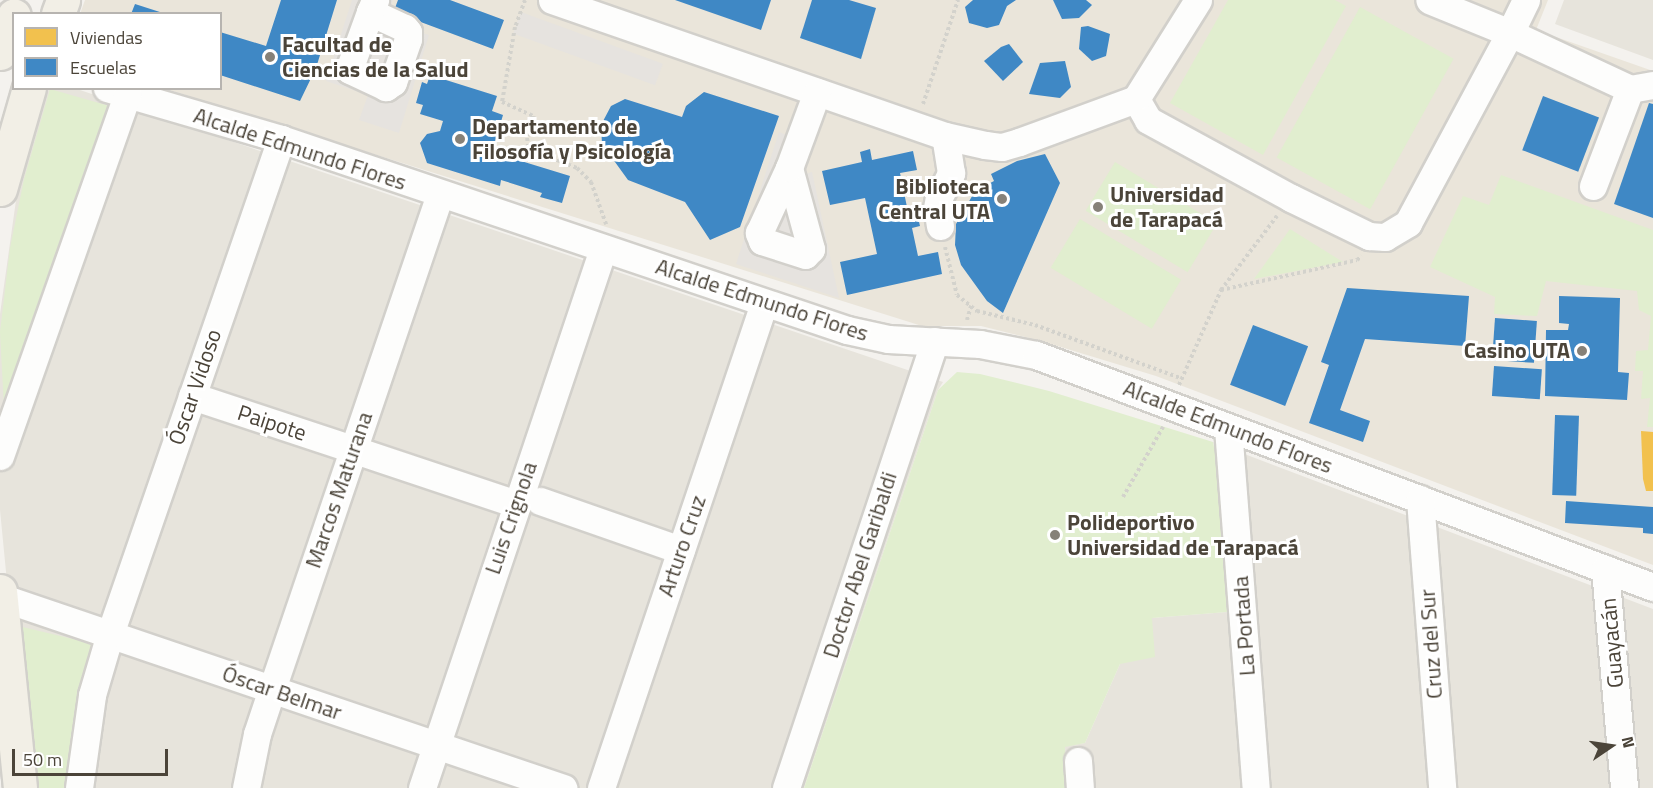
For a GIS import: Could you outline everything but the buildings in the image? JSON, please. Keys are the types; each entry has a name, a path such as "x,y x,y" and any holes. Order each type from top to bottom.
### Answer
{"main road":[{"path":"4,48 12,21"},
{"path":"0,189 28,90"},
{"path":"0,591 20,788"}],"street":[{"path":"552,0 936,133 1002,147 1137,99 1198,0"},
{"path":"1429,0 1641,87 1593,186"},
{"path":"1137,99 1148,120 1291,198 1369,236 1385,237 1408,223 1526,0"},
{"name":"Alcalde Edmundo Flores","path":"117,92 281,140 764,303 867,335 980,344 1018,350 1175,406 1228,428 1653,587"},
{"path":"0,456 117,92"},
{"path":"789,168 817,92"},
{"path":"936,133 951,173 939,197 937,208 940,226"},
{"name":"Óscar Vidoso","path":"79,788 92,695 110,634 281,140"},
{"name":"Marcos Maturana","path":"246,788 257,734 358,451 440,194"},
{"name":"Luis Crignola","path":"422,788 435,744 528,502 603,249"},
{"name":"Arturo Cruz","path":"601,788 764,303"},
{"name":"Doctor Abel Garibaldi","path":"786,788 934,341"},
{"name":"Paipote","path":"192,396 358,451 681,550"},
{"name":"La Portada","path":"1228,428 1256,788"},
{"name":"Cruz del Sur","path":"1420,499 1442,788"},
{"name":"Guayacán","path":"1605,569 1624,788"},
{"name":"Óscar Belmar","path":"0,597 564,788"}],"path":[{"path":"525,0 515,27 502,102 534,116 527,138 529,149 577,168 591,182 606,223 603,249"},
{"path":"936,133 923,103 958,0"},
{"path":"1123,497 1175,406 1181,378 1221,290 1291,198"},
{"path":"940,226 957,295 977,311 1035,325 1181,378"},
{"path":"1221,290 1357,260 1385,237"}],"shaded area":[{"name":"Universidad de Tarapacá","path":"85,0 1548,0 1536,30 1653,71 1653,565 1156,376 1041,341 981,326 922,326 169,90 222,90 222,12 81,12"},
{"path":"352,0 393,0 386,21 429,35 399,133 359,120 368,95 326,81"},
{"path":"1564,0 1653,0 1653,60 1555,24"},
{"path":"521,12 663,64 655,85 513,34"},
{"path":"46,90 80,90 943,382 938,390 804,788 27,788 0,510 0,314 19,179"},
{"path":"779,132 809,144 799,176 812,172 839,298 736,264"},
{"path":"1213,442 1653,609 1653,788 1067,788 1065,746 1085,743 1120,664 1152,618 1227,612"}],"green space":[{"path":"1228,0 1335,0 1346,6 1263,155 1170,103"},
{"path":"1360,7 1454,59 1370,209 1277,157"},
{"path":"50,90 113,107 5,427 0,332 10,248 24,179"},
{"path":"1115,162 1217,223 1188,272 1086,211"},
{"path":"1501,175 1653,230 1653,427 1647,427 1650,398 1641,399 1643,371 1635,371 1636,351 1648,350 1651,316 1639,310 1637,291 1546,281 1537,316 1494,314 1495,297 1430,267 1463,196 1489,205"},
{"path":"1080,219 1181,280 1152,329 1051,268"},
{"path":"1290,229 1343,262 1254,279"},
{"name":"Polideportivo Universidad de Tarapacá","path":"957,372 980,374 1049,391 1213,442 1227,612 1152,618 1155,657 1120,664 1085,743 1065,747 1067,788 804,788 938,390"},
{"path":"14,625 94,644 74,788 30,788"}],"place":[{"name":"Facultad de Ciencias de la Salud","path":"270,57"},
{"name":"Departamento de Filosofía y Psicología","path":"460,139"},
{"name":"Biblioteca Central UTA","path":"1002,199"},
{"name":"Universidad de Tarapacá","path":"1098,207"},
{"name":"Casino UTA","path":"1582,351"},
{"name":"Polideportivo Universidad de Tarapacá","path":"1055,535"}]}
